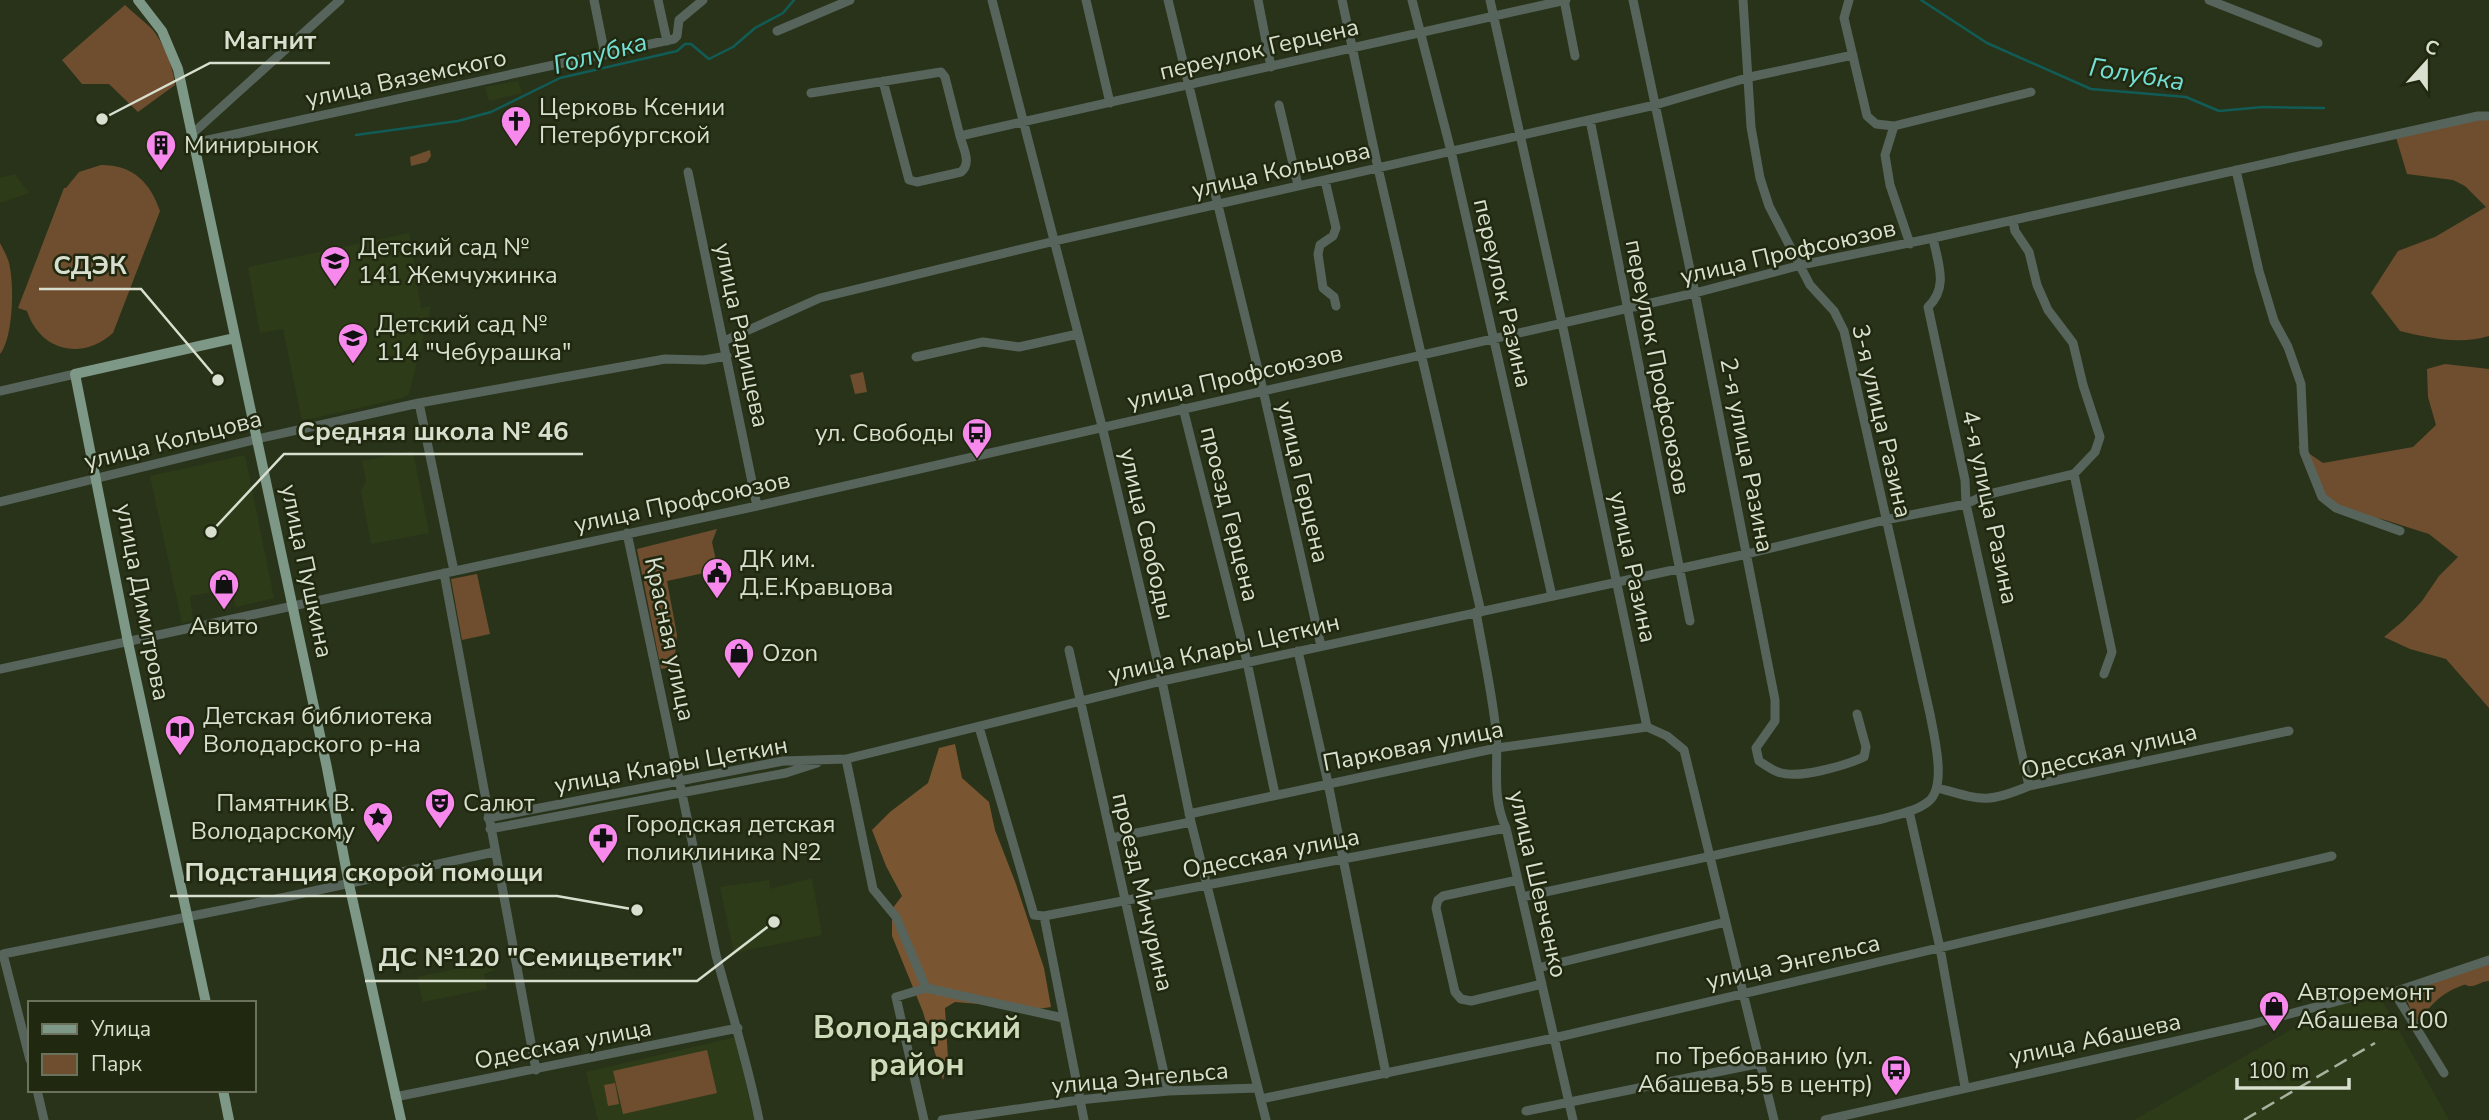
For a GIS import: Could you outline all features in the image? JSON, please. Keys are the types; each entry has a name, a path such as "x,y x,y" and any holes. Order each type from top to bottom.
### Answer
{"main road":[{"name":"улица Пушкина","path":"138,0 162,31 178,69 401,1120"},
{"path":"75,374 235,338"},
{"name":"улица Димитрова","path":"75,374 128,642 206,1001"},
{"path":"223,1092 229,1120"}],"street":[{"path":"193,138 340,0"},
{"path":"594,0 605,55"},
{"path":"658,0 667,41 677,36 679,20 684,14 703,0"},
{"path":"777,31 850,0"},
{"name":"улица Свободы","path":"992,0 1026,122 1102,426 1162,681 1190,818 1266,1120"},
{"path":"1086,0 1110,103"},
{"name":"улица Герцена","path":"1168,0 1263,390 1321,646"},
{"path":"1258,0 1271,67"},
{"name":"улица Шевченко","path":"1342,0 1479,612 1497,748 1496,792 1499,814 1506,828 1573,1120"},
{"name":"переулок Разина","path":"1412,0 1451,151 1552,596"},
{"name":"улица Разина","path":"1490,0 1562,323 1647,727"},
{"path":"1565,0 1575,56"},
{"name":"переулок Герцена","path":"960,136 1565,0"},
{"name":"2-я улица Разина","path":"1633,0 1695,293 1775,700 1775,721 1756,748 1759,761 1780,774 1828,770 1864,757 1866,747 1857,714"},
{"name":"3-я улица Разина","path":"1743,0 1750,77 1751,127 1760,178 1769,206 1810,285 1834,311 1844,331 1930,714 1938,788"},
{"path":"1849,0 1844,18 1867,116 1876,124 1894,126 2031,92"},
{"path":"2209,0 2318,43"},
{"name":"улица Вяземского","path":"193,138 667,41"},
{"name":"улица Кольцова","path":"724,341 820,299 1055,241 1655,105 1750,77 1853,55"},
{"path":"811,93 883,81 941,72 945,77 967,162 966,168 961,172 917,182 909,180 883,81"},
{"path":"1279,105 1298,185"},
{"name":"улица Профсоюзов","path":"0,670 757,506 1695,293 1801,265 1934,239 2478,116 2489,116"},
{"name":"переулок Профсоюзов","path":"1590,120 1690,621"},
{"path":"1894,126 1885,155 1889,185 1910,244"},
{"path":"2236,170 2259,271 2274,321 2288,347 2301,384 2304,452 2322,497 2336,508 2400,531"},
{"name":"улица Радищева","path":"688,172 757,506"},
{"path":"1325,180 1336,228 1333,236 1320,245 1318,254 1323,288 1334,297 1336,306"},
{"path":"2013,221 2015,230 2029,252 2037,285 2048,310 2073,343 2100,437 2092,455 2074,474 2112,652 2104,674"},
{"name":"4-я улица Разина","path":"1934,239 1941,280 1938,297 1928,307 1965,480 1966,504 2029,786"},
{"path":"916,356 983,342 1019,347 1078,334"},
{"name":"улица Кольцова","path":"0,502 257,439 419,404 665,359 704,360 727,356"},
{"path":"0,391 75,374"},
{"path":"419,404 454,571"},
{"name":"проезд Герцена","path":"1183,408 1247,662 1275,794"},
{"name":"улица Клары Цеткин","path":"488,818 783,761 846,759 1162,681 1966,504 1985,495 2074,474"},
{"name":"Красная улица","path":"627,533 716,956 730,1011 738,1028 759,1120"},
{"path":"444,573 536,1070"},
{"name":"проезд Мичурина","path":"1069,650 1168,1091"},
{"path":"1298,651 1328,783 1386,1074"},
{"path":"979,727 1034,915 1044,916 1084,1120"},
{"path":"1647,727 1667,736 1684,750 1774,1120"},
{"name":"Парковая улица","path":"1112,838 1275,794 1328,783 1497,748 1647,727"},
{"name":"Одесская улица","path":"1938,788 1983,799 2000,798 2029,786 2289,731"},
{"path":"846,759 873,889 896,917 926,988"},
{"path":"490,829 786,773 821,761"},
{"path":"1522,897 1909,811 1930,800 1938,788"},
{"path":"1909,811 1940,948 1965,1087"},
{"name":"Одесская улица","path":"1044,916 1506,828"},
{"path":"28,1051 3,954 494,852"},
{"name":"улица Энгельса","path":"1261,1100 1554,1038 2333,856"},
{"path":"1518,880 1443,896 1438,900 1436,908 1455,992 1461,999 1471,1001 1542,984"},
{"path":"1538,968 1726,922"},
{"name":"улица Абашева","path":"1825,1120 2252,1024 2372,992 2395,992 2489,960"},
{"path":"924,1120 896,997 926,988 1063,1018"},
{"path":"2395,992 2444,1073"},
{"name":"Одесская улица","path":"396,1097 738,1028"},
{"path":"1526,1111 1760,1063"},
{"name":"улица Энгельса","path":"942,1120 991,1117 1079,1100 1168,1091 1258,1088"},
{"path":"37,1092 44,1120"}],"shaded area":[{"path":"518,81 522,93 489,101 485,87"},
{"path":"15,174 29,193 0,203 0,178"},
{"path":"409,233 421,308 431,306 409,394 402,398 302,421 283,329 260,333 248,267"},
{"path":"413,451 429,533 371,544 361,491 366,481 362,461"},
{"path":"245,455 274,598 236,607 231,589 190,596 193,620 182,623 150,476"},
{"path":"955,744 962,778 989,802 995,830 1044,968 1051,1007 1038,1009 955,1002 945,1008 948,1058 943,1080 923,1012 892,936 892,909 902,896 886,866 872,830 890,812 928,783 939,748"},
{"path":"812,878 822,935 734,953 720,887 769,880 770,889"},
{"path":"492,961 495,970 484,974 487,989 423,1002 417,977"},
{"path":"2382,1000 2449,1120 2134,1120 2336,1004"},
{"path":"736,1037 754,1120 598,1120 586,1072"}],"green space":[{"path":"125,5 151,28 160,40 170,63 175,85 138,112 109,84 82,84 62,60"},
{"path":"2489,116 2489,336 2456,340 2400,331 2371,293 2398,251 2435,237 2486,207 2465,186 2453,180 2407,174 2395,134"},
{"path":"430,150 431,156 427,162 411,166 410,157"},
{"path":"101,165 122,168 139,177 151,192 160,211 113,333 88,347 63,348 42,335 33,325 27,311 18,308 64,188 79,172"},
{"path":"0,243 9,265 12,300 8,337 0,354"},
{"path":"2445,364 2489,369 2489,708 2446,659 2410,649 2384,637 2422,601 2439,576 2458,557 2429,534 2385,520 2339,510 2314,486 2298,446 2323,463 2413,447 2436,425 2428,397 2427,369"},
{"path":"863,372 867,392 855,394 850,375"},
{"path":"717,529 712,542 718,570 667,581 677,635 674,667 661,669 637,549"},
{"path":"477,574 490,634 462,640 451,579"},
{"path":"2489,964 2489,981 2453,989 2436,1001 2416,1023 2403,996 2405,992"},
{"path":"707,1050 717,1093 623,1114 613,1071"},
{"path":"615,1083 619,1104 608,1106 604,1085"}],"waterway":[{"name":"Голубка","path":"356,135 458,121 491,112 560,78 677,51 685,44 691,44 709,59 733,47 755,28 783,13 794,0"},
{"name":"Голубка","path":"1921,0 1987,43 2091,89 2186,97 2219,111 2263,107 2324,108"}],"railway":[{"path":"2244,1120 2375,1043"}],"place":[{"name":"Магнит","path":"102,119"},
{"name":"Церковь Ксении Петербургской","path":"516,148"},
{"name":"Минирынок","path":"161,172"},
{"name":"Детский сад № 141 Жемчужинка","path":"335,288"},
{"name":"Детский сад № 114 \"Чебурашка\"","path":"353,365"},
{"name":"СДЭК","path":"218,380"},
{"name":"ул. Свободы","path":"977,460"},
{"name":"Средняя школа № 46","path":"211,532"},
{"name":"ДК им. Д.Е.Кравцова","path":"717,600"},
{"name":"Авито","path":"224,611"},
{"name":"Ozon","path":"739,680"},
{"name":"Детская библиотека Володарского р-на","path":"180,757"},
{"name":"Салют","path":"440,830"},
{"name":"Памятник В. Володарскому","path":"378,844"},
{"name":"Городская детская поликлиника №2","path":"603,865"},
{"name":"Подстанция скорой помощи","path":"637,910"},
{"name":"ДС №120 \"Семицветик\"","path":"774,922"},
{"name":"Авторемонт Абашева 100","path":"2274,1033"},
{"name":"по Требованию (ул. Абашева,55 в центр)","path":"1896,1097"}],"district":[{"name":"Володарский район","path":"917,1046"}]}
